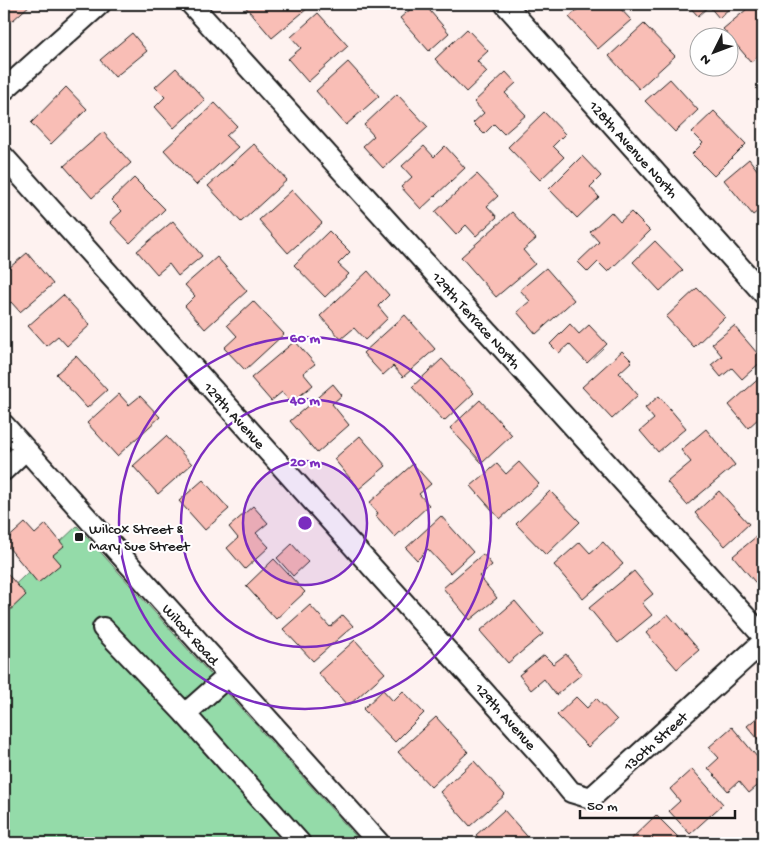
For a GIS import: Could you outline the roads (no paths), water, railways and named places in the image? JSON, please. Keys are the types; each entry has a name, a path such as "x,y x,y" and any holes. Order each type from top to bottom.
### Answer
{"street":[{"path":"4,90 100,4"},
{"name":"129th Terrace North","path":"191,4 763,636"},
{"name":"128th Avenue North","path":"505,4 763,293"},
{"name":"129th Avenue","path":"4,158 546,761"},
{"name":"Wilcox Road","path":"4,425 378,843"},
{"path":"4,470 25,450"},
{"path":"103,628 185,714 300,843"},
{"name":"130th Street","path":"546,761 571,792 591,798 763,642"},
{"path":"185,714 228,676"}],"place":[{"name":"Wilcox Street & Mary Sue Street","path":"79,537"}]}
